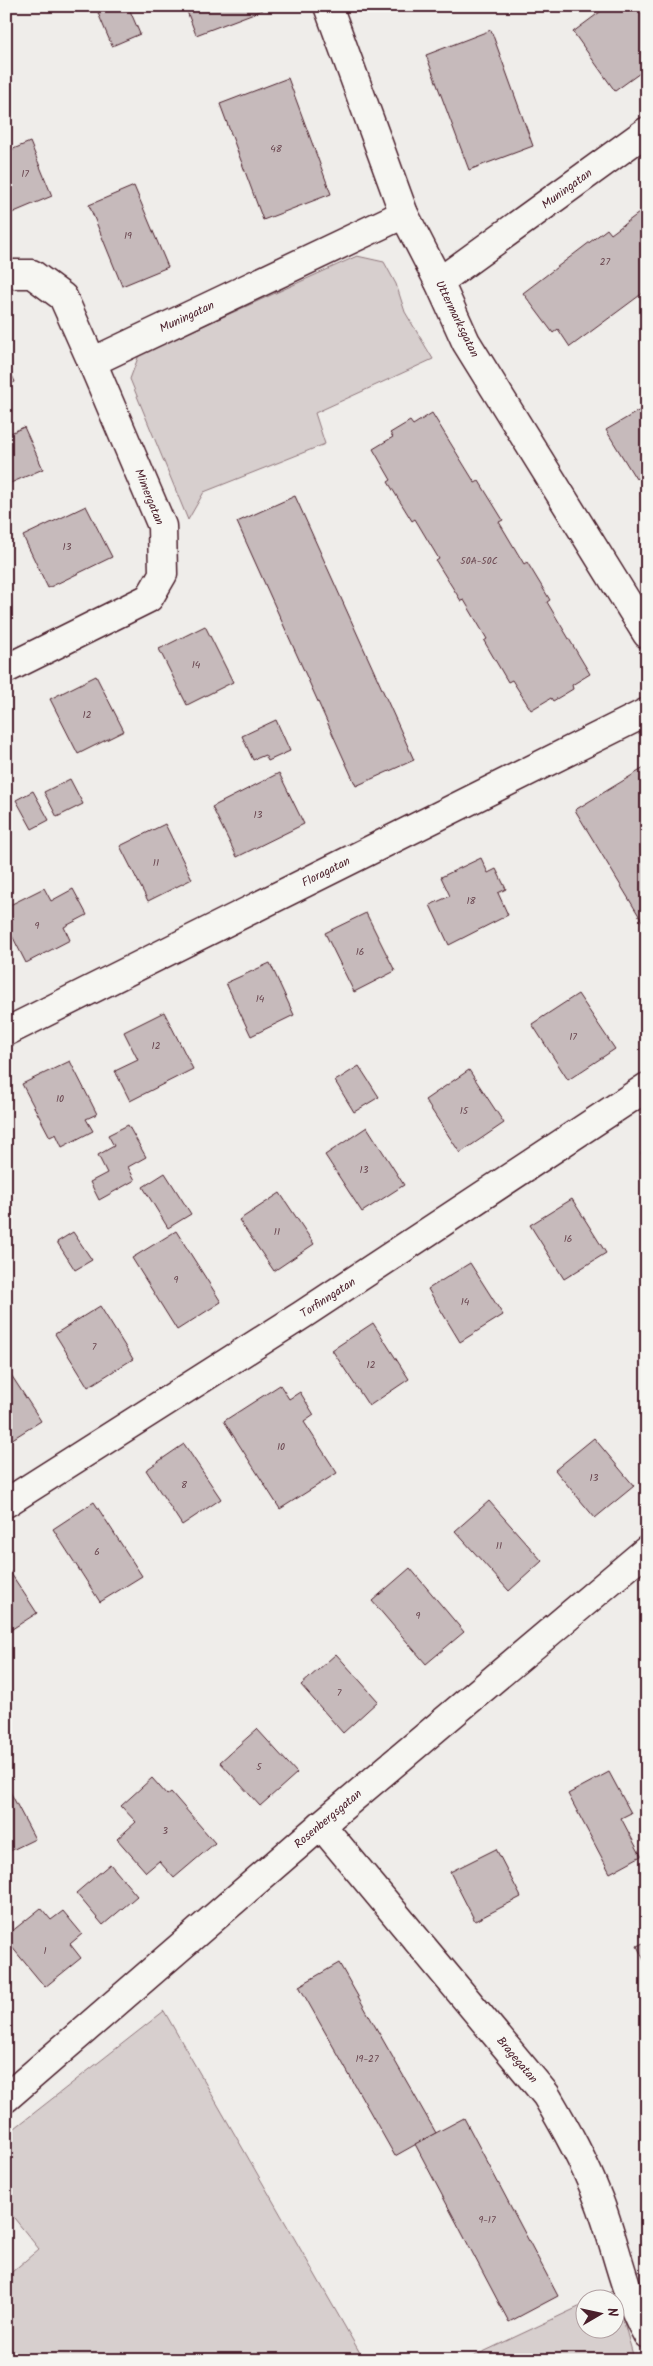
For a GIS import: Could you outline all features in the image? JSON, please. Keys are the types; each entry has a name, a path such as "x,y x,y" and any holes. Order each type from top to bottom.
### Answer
{"street":[{"name":"Uttermarksgatan","path":"328,6 404,214 439,282 466,342 647,634"},
{"name":"Muningatan","path":"439,282 647,131"},
{"name":"Muningatan","path":"92,362 404,214"},
{"path":"6,274 32,274 63,297 92,362"},
{"name":"Mimergatan","path":"6,669 149,598 163,574 162,526 92,362"},
{"name":"Floragatan","path":"6,1032 647,712"},
{"name":"Torfinngatan","path":"6,1503 302,1315 647,1087"},
{"name":"Rosenbergsgatan","path":"8,2091 321,1824 647,1550"},
{"name":"Bragegatan","path":"321,1824 546,2095 576,2146 599,2199 636,2314 647,2334"}],"shaded area":[{"path":"357,256 384,262 396,284 405,312 433,359 315,413 325,444 204,492 188,520 130,379 139,355"},
{"path":"164,2011 364,2360 6,2360 6,2277 39,2249 6,2208 6,2135"},
{"path":"576,2308 576,2338 626,2338 626,2330 633,2355 642,2360 466,2360"}],"building":[{"path":"113,6 128,6 140,34 112,46 98,13"},
{"path":"185,6 260,6 262,10 196,35"},
{"path":"608,6 647,6 647,68 615,91 573,32"},
{"path":"491,30 533,146 469,170 426,55"},
{"path":"288,78 331,194 263,220 220,104"},
{"path":"30,142 52,196 7,215 6,152"},
{"path":"134,186 168,267 122,286 89,205"},
{"path":"639,213 647,224 647,290 570,347 558,329 553,333 523,293 607,229 611,234"},
{"path":"6,362 15,382 6,386"},
{"path":"647,406 647,473 636,479 606,430"},
{"path":"432,413 475,483 479,481 503,520 499,522 524,564 527,562 550,600 547,602 590,674 572,685 573,689 553,701 551,698 531,710 512,680 508,682 484,641 487,639 464,600 461,601 436,561 439,559 415,519 412,521 388,482 391,480 373,449 393,437 390,433 410,421 413,425"},
{"path":"24,427 43,469 6,485 6,435"},
{"path":"295,496 414,760 356,786 237,522"},
{"path":"86,506 112,557 48,588 23,536"},
{"path":"205,626 233,682 187,705 159,649"},
{"path":"96,676 124,731 78,754 50,699"},
{"path":"276,720 290,751 268,761 265,755 253,760 242,736"},
{"path":"644,768 647,772 647,929 575,810"},
{"path":"279,773 304,824 237,857 212,807"},
{"path":"70,779 83,804 57,817 44,792"},
{"path":"33,791 49,820 32,829 16,800"},
{"path":"165,824 192,879 148,901 120,846"},
{"path":"481,858 488,873 496,869 506,889 498,893 508,915 449,945 430,905 450,896 441,877"},
{"path":"44,888 51,901 73,889 87,915 64,927 70,940 26,963 6,924 6,907"},
{"path":"366,913 395,971 354,992 325,933"},
{"path":"270,963 294,1015 251,1036 226,983"},
{"path":"578,994 615,1049 568,1080 532,1024"},
{"path":"164,1012 193,1069 130,1101 115,1071 138,1060 124,1032"},
{"path":"70,1061 97,1114 86,1119 93,1131 62,1147 56,1134 50,1137 22,1084"},
{"path":"359,1066 379,1097 354,1112 335,1081"},
{"path":"469,1070 504,1123 460,1153 425,1100"},
{"path":"128,1125 146,1157 128,1167 135,1180 99,1200 90,1182 107,1173 98,1155 114,1146 108,1135"},
{"path":"367,1127 404,1185 362,1212 325,1155"},
{"path":"647,1149 647,1163 641,1153"},
{"path":"165,1173 191,1214 168,1228 143,1187"},
{"path":"280,1193 314,1244 274,1271 239,1220"},
{"path":"572,1199 606,1253 564,1279 530,1225"},
{"path":"176,1231 221,1302 177,1330 132,1258"},
{"path":"73,1232 92,1260 75,1270 57,1242"},
{"path":"470,1263 503,1315 460,1342 428,1289"},
{"path":"100,1306 133,1359 88,1387 55,1334"},
{"path":"373,1323 409,1379 369,1406 332,1350"},
{"path":"6,1367 41,1421 6,1443"},
{"path":"280,1385 289,1399 300,1392 314,1415 304,1422 337,1473 280,1509 224,1421"},
{"path":"594,1438 634,1486 595,1518 555,1470"},
{"path":"184,1444 221,1499 182,1525 146,1470"},
{"path":"489,1501 542,1561 509,1591 455,1531"},
{"path":"94,1502 142,1576 100,1602 53,1529"},
{"path":"6,1566 37,1613 6,1633"},
{"path":"410,1568 464,1632 426,1664 372,1601"},
{"path":"336,1654 378,1701 343,1733 301,1685"},
{"path":"257,1729 297,1773 260,1806 220,1762"},
{"path":"609,1772 631,1813 621,1818 641,1856 610,1873 568,1794"},
{"path":"152,1778 167,1795 171,1792 215,1843 174,1878 159,1861 146,1872 117,1839 136,1822 121,1806"},
{"path":"6,1784 35,1839 6,1853"},
{"path":"496,1849 521,1897 475,1921 450,1872"},
{"path":"110,1864 137,1896 103,1925 76,1893"},
{"path":"41,1908 51,1920 63,1911 82,1934 70,1944 81,1958 45,1987 6,1940 6,1936"},
{"path":"647,1941 647,1966 637,1946"},
{"path":"339,1963 436,2133 395,2156 299,1986"},
{"path":"464,2118 558,2296 509,2322 415,2144"}]}
